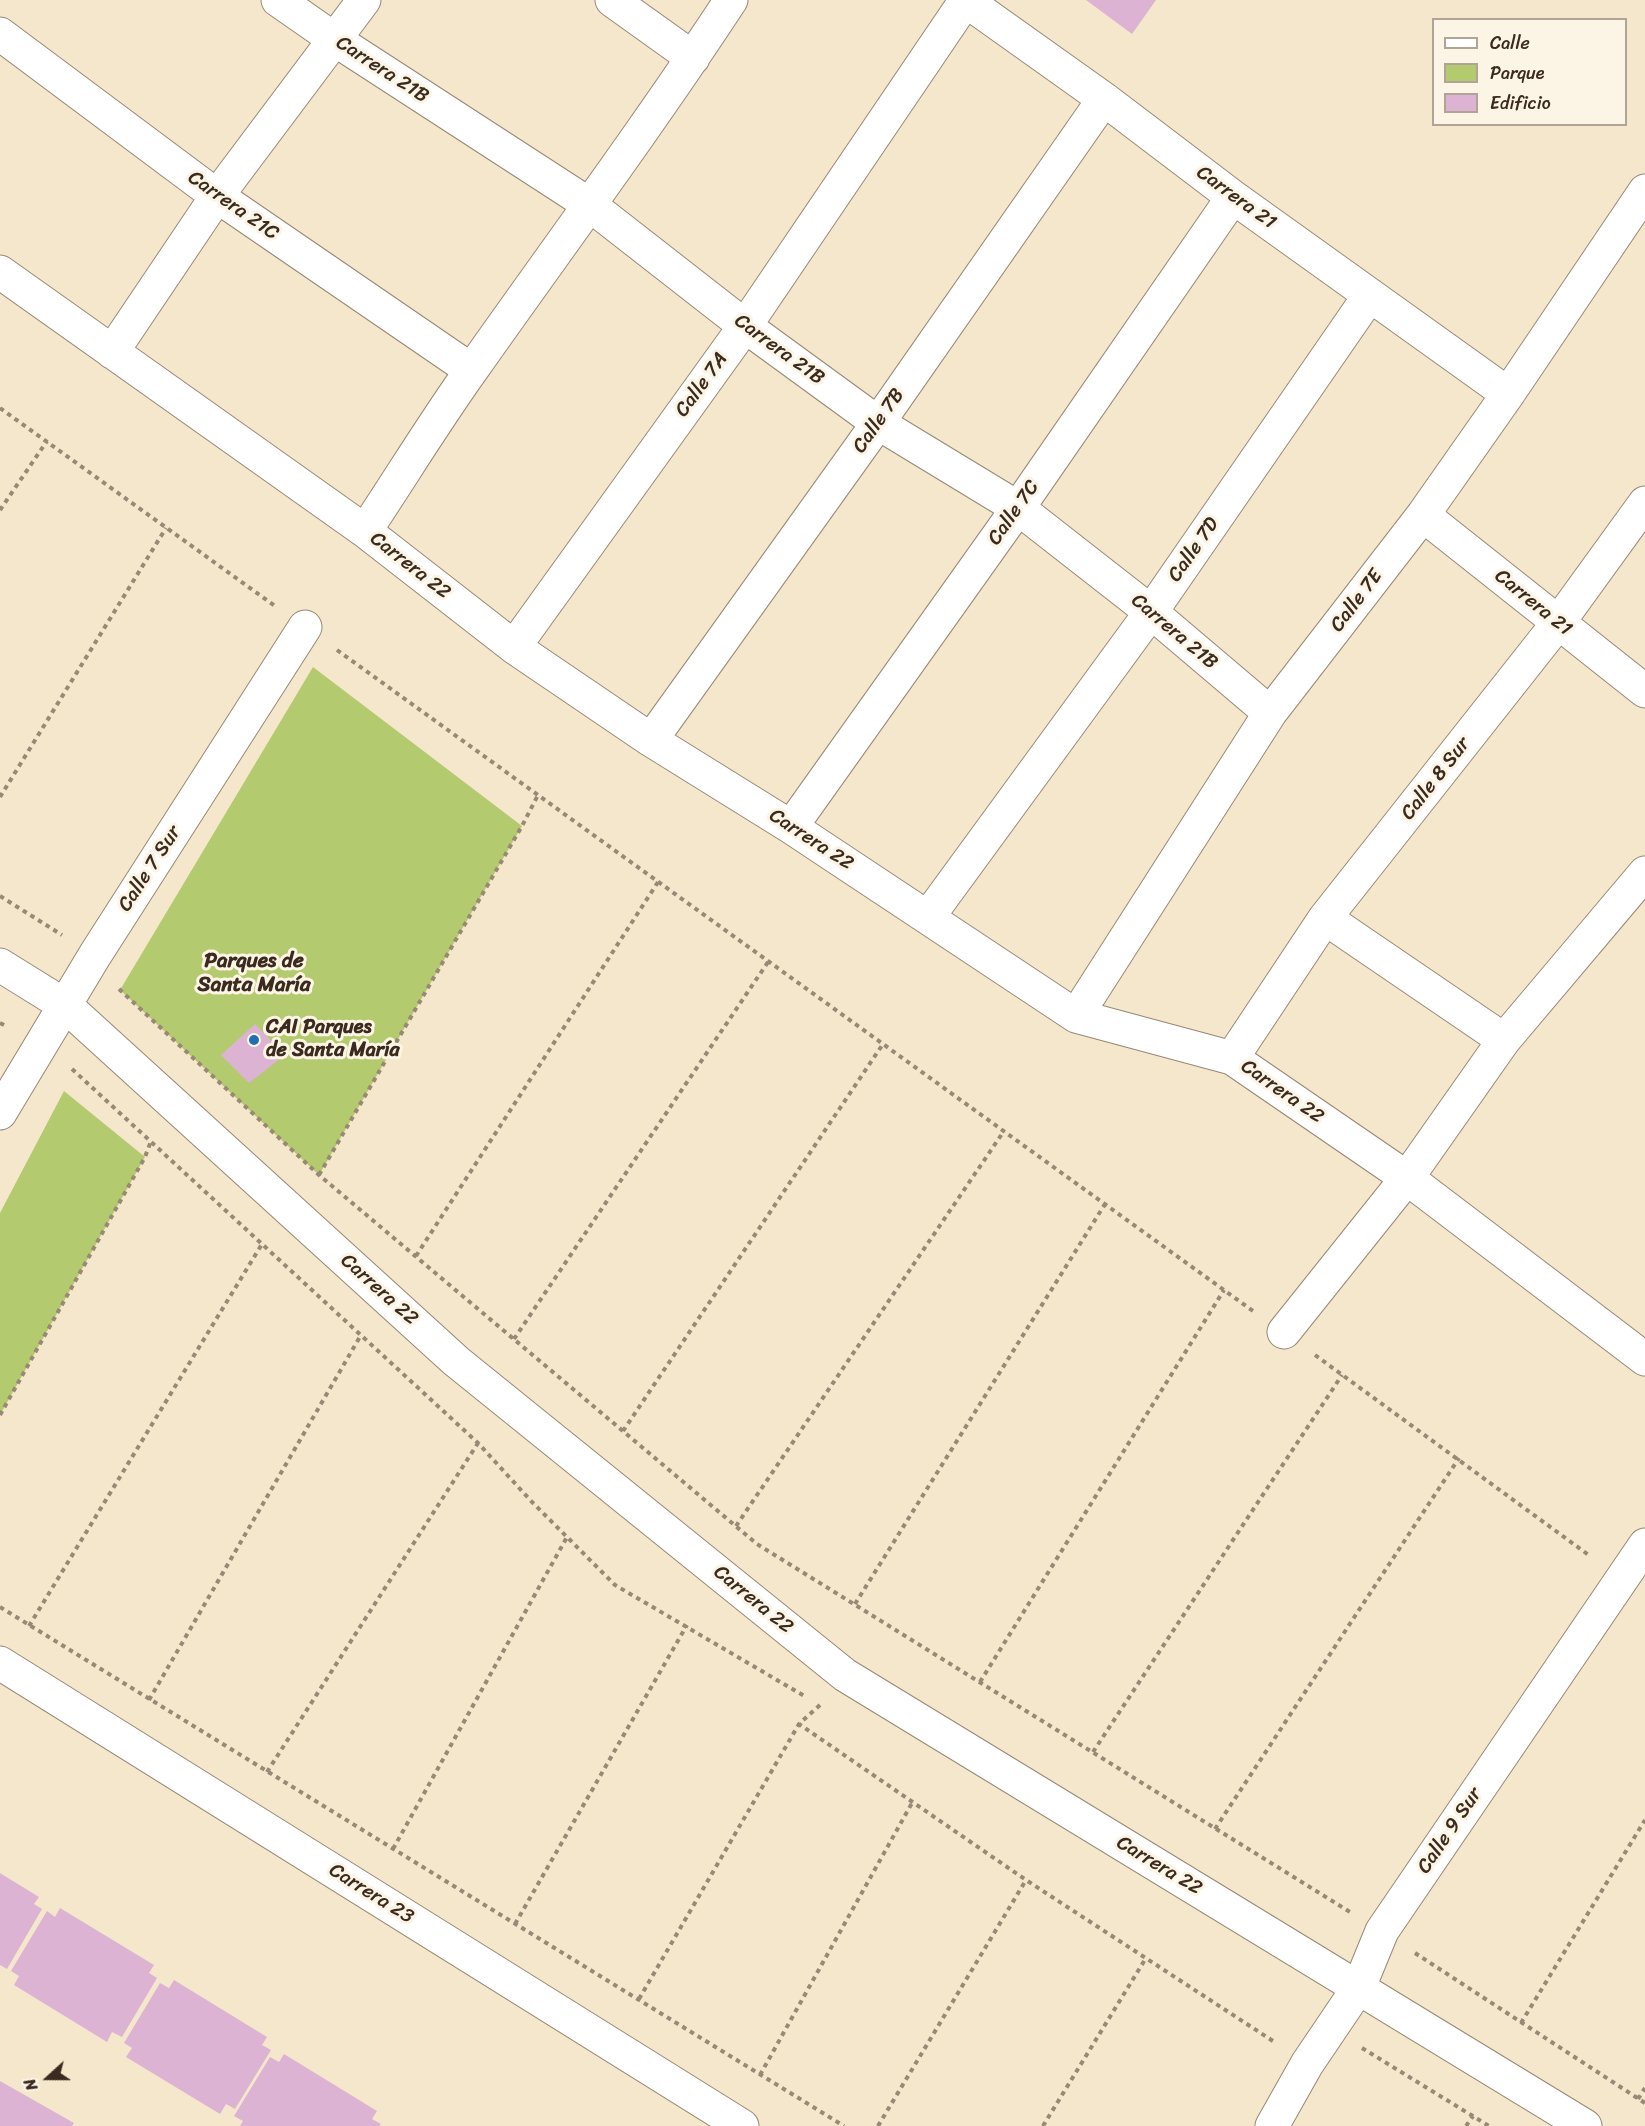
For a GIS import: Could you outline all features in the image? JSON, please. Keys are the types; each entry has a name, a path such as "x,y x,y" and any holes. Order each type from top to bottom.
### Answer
{"street":[{"name":"Carrera 21B","path":"278,0 334,39 590,205 745,326 878,423 1018,508 1151,612 1270,713"},
{"path":"112,352 218,196 364,0"},
{"path":"612,0 693,58"},
{"path":"366,531 471,370 590,205 731,0"},
{"name":"Carrera 21","path":"965,0 1104,99 1233,197 1508,394"},
{"name":"Calle 7A","path":"514,647 745,326 965,0"},
{"name":"Carrera 21C","path":"0,34 218,196 471,370"},
{"name":"Calle 7B","path":"651,740 878,423 1104,99"},
{"name":"Calle 7E","path":"1076,1016 1270,713 1422,515 1508,394 1645,190"},
{"name":"Calle 7C","path":"791,827 1018,508 1233,197"},
{"name":"Carrera 22","path":"0,272 366,531 514,647 651,740 791,827 1076,1016 1232,1058 1407,1178 1645,1359"},
{"name":"Calle 7D","path":"928,917 1151,612 1370,295"},
{"name":"Calle 8 Sur","path":"1232,1058 1326,918 1558,623 1645,503"},
{"name":"Carrera 21","path":"1422,515 1645,691"},
{"name":"Calle 7 Sur","path":"0,1113 95,955 305,627"},
{"path":"1284,1332 1407,1178 1504,1040 1645,873"},
{"path":"1326,918 1504,1040"},
{"name":"Carrera 22","path":"0,965 66,1006 456,1360 845,1675 1585,2126"},
{"name":"Calle 9 Sur","path":"1272,2126 1307,2064 1359,1987 1382,1931 1645,1545"},
{"name":"Carrera 23","path":"0,1663 742,2126"}],"path":[{"path":"0,408 1459,1458 1623,1580"},
{"path":"0,510 47,441"},
{"path":"0,797 166,528"},
{"path":"319,1175 538,795"},
{"path":"416,1257 658,881"},
{"path":"0,896 95,955 120,990 319,1175 757,1544 1382,1931 1645,2103"},
{"path":"514,1339 769,962"},
{"path":"623,1431 883,1044"},
{"path":"736,1526 1004,1131"},
{"path":"0,1415 146,1157 151,1141"},
{"path":"855,1604 1105,1204"},
{"path":"29,1626 262,1244"},
{"path":"980,1682 1224,1290"},
{"path":"149,1700 361,1335"},
{"path":"1093,1752 1342,1375"},
{"path":"267,1772 478,1443"},
{"path":"1215,1829 1459,1458"},
{"path":"393,1849 567,1537"},
{"path":"0,1607 844,2126"},
{"path":"515,1924 687,1625"},
{"path":"639,1999 799,1724"},
{"path":"760,2075 912,1803"},
{"path":"1521,2022 1645,1820"},
{"path":"878,2126 1026,1880"},
{"path":"1043,2126 1146,1959"},
{"path":"1638,2099 1645,2088"},
{"path":"1466,2126 1473,2116"}],"green space":[{"path":"313,667 522,826 319,1175 120,990"},
{"path":"64,1091 145,1157 0,1415 0,1213"}],"building":[{"path":"1086,0 1156,0 1132,34"},
{"name":"CAI Parques de Santa María","path":"255,1024 285,1055 249,1083 221,1055"},
{"path":"0,1873 39,1897 34,1904 42,1909 7,1969 0,1965"},
{"path":"60,1908 154,1965 149,1973 157,1978 122,2037 112,2032 107,2042 14,1985 19,1976 11,1971 47,1911 55,1917"},
{"path":"174,1980 267,2037 262,2045 271,2050 235,2109 226,2104 220,2114 126,2057 132,2048 124,2043 160,1983 169,1988"},
{"path":"284,2054 377,2111 372,2119 381,2124 379,2126 240,2126 243,2121 234,2116 270,2057 279,2062"},
{"path":"0,2081 74,2123 72,2126 0,2126"}],"place":[{"name":"CAI Parques de Santa María","path":"254,1040"}],"district":[{"name":"Parques de Santa María","path":"254,974"}]}
